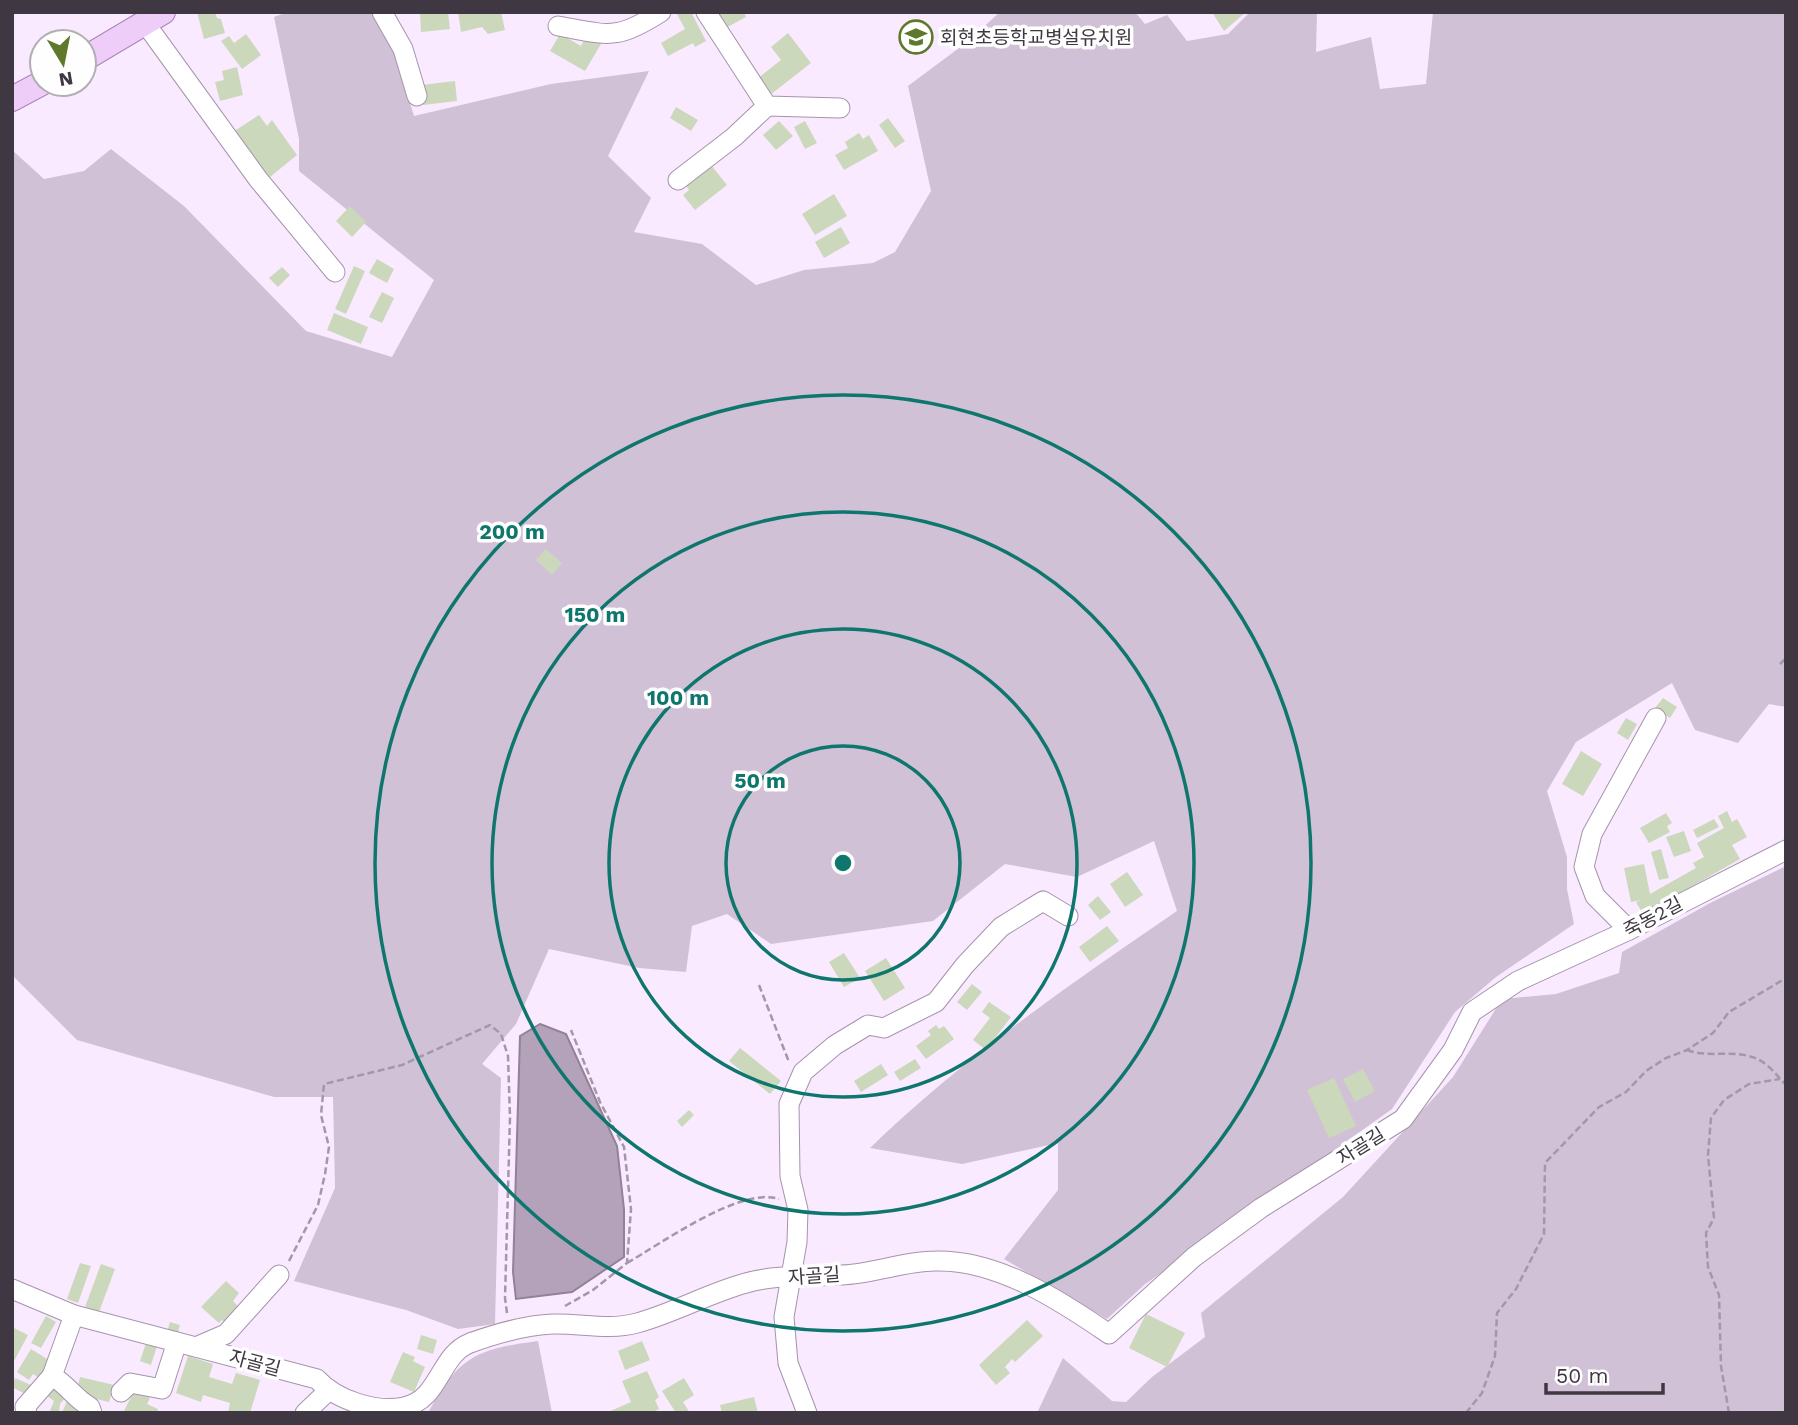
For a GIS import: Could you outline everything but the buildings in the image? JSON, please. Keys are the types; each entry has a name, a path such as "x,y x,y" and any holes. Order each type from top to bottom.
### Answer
{"main road":[{"path":"98,51 154,17"},
{"path":"12,99 28,90"}],"street":[{"path":"383,12 402,49 417,96"},
{"path":"558,26 604,34 630,32 661,12"},
{"path":"706,12 767,106"},
{"path":"154,17 258,179 335,272"},
{"path":"678,180 734,138 767,106 840,108"},
{"path":"1629,930 1595,896 1584,867 1592,834 1656,718"},
{"name":"죽동2길","path":"1518,981 1629,930 1786,850"},
{"path":"807,1413 788,1363 784,1317 797,1242 797,1206 788,1143 789,1104 803,1072 835,1045 868,1025 884,1028 936,1002 965,965 1001,927 1043,901 1068,916"},
{"name":"자골길","path":"12,1289 74,1315 317,1379 328,1391 382,1409 415,1408 439,1381 454,1354 466,1345 510,1332 552,1324 611,1328 636,1323 747,1282 791,1277 842,1276 936,1261 965,1264 1013,1278 1060,1300 1109,1334 1194,1257 1261,1208 1403,1119 1453,1050 1472,1012 1518,981"},
{"path":"121,1392 130,1383 162,1389 186,1344 226,1334 279,1275"},
{"path":"21,1407 52,1376 74,1315"},
{"path":"52,1376 69,1386 75,1399 90,1407 92,1413"},
{"path":"305,1413 328,1391"}],"path":[{"path":"1780,664 1786,658"},
{"path":"1466,1413 1482,1393 1495,1356 1497,1313 1516,1289 1544,1234 1545,1163 1599,1107 1626,1092 1647,1071 1666,1058 1687,1050 1713,1033 1729,1012 1786,978"},
{"path":"759,985 797,1085"},
{"path":"279,1275 289,1261 317,1205 322,1184 329,1147 321,1115 324,1084 402,1065 491,1025 501,1034 508,1056 510,1117 505,1298 510,1332"},
{"path":"571,1030 600,1102 624,1147 631,1209 627,1262"},
{"path":"1687,1050 1702,1056 1752,1057 1774,1070 1786,1085"},
{"path":"1729,1413 1721,1366 1719,1295 1708,1268 1706,1233 1714,1218 1707,1155 1711,1118 1724,1100 1749,1084 1780,1079"},
{"path":"559,1310 593,1290 627,1262 740,1201 770,1196 797,1206"}],"shaded area":[{"path":"288,12 371,12 394,51 414,116 551,84 649,71 608,156 651,198 634,232 702,244 756,285 804,270 873,263 895,252 931,191 908,86 967,42 1000,12 1135,12 1145,24 1167,15 1187,41 1228,34 1250,12 1317,12 1316,52 1371,37 1380,89 1426,84 1433,12 1786,12 1786,707 1769,704 1738,743 1695,730 1672,683 1576,742 1547,791 1567,857 1567,889 1574,924 1496,977 1455,1012 1392,1109 1144,1285 1107,1319 1004,1259 1058,1190 1058,1143 962,1164 870,1148 942,1083 980,1053 1057,994 1177,911 1154,841 1077,877 1005,864 933,921 771,944 727,914 692,926 686,972 639,968 549,949 516,1024 482,1064 501,1078 495,1324 458,1329 406,1310 294,1281 335,1188 333,1097 274,1097 77,1040 12,975 12,150 44,179 84,171 111,149 184,206 306,331 392,357 434,280 299,171 299,139 274,17"},
{"path":"1786,866 1786,1413 1037,1413 1063,1358 1112,1401 1126,1402 1152,1377 1205,1337 1201,1313 1343,1197 1453,1077 1502,999 1556,994 1619,973 1622,952 1712,902"},
{"path":"540,1024 566,1034 617,1146 624,1209 624,1257 572,1292 516,1299 513,1272 520,1036"},
{"path":"538,1341 552,1413 428,1413 449,1379 472,1359 485,1352"}],"place":[{"name":"회현초등학교병설유치원","path":"916,37"}]}
